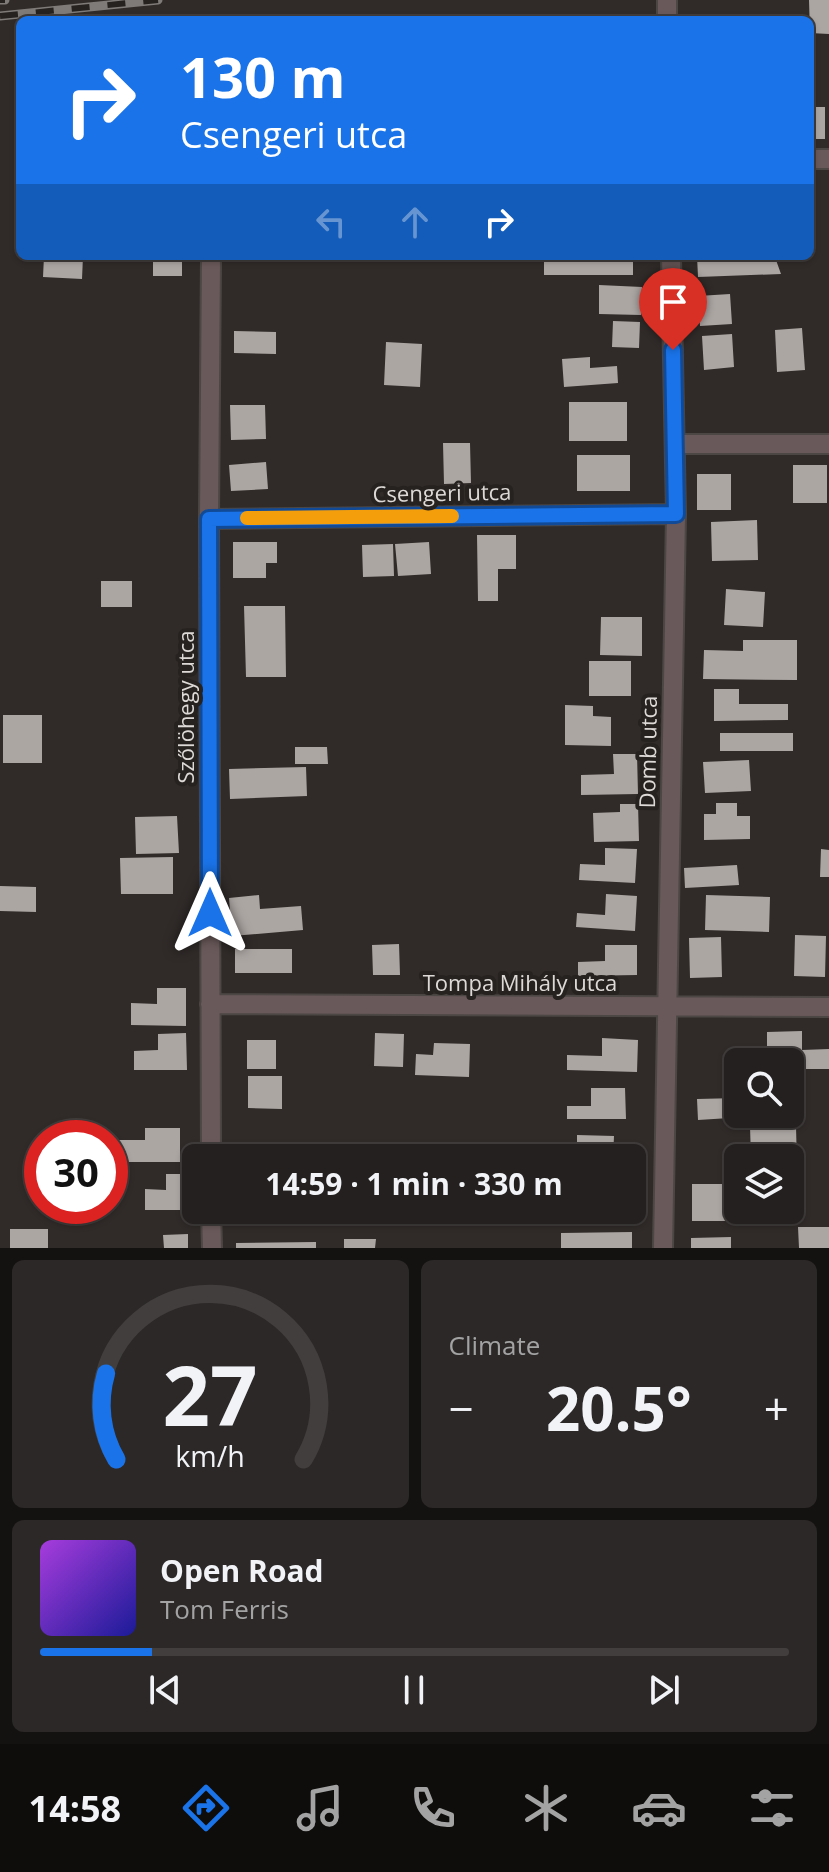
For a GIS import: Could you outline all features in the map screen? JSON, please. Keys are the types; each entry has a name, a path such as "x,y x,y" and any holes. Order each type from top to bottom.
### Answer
{"street":[{"name":"Szőlöhegy utca","path":"211,260 211,1144"},
{"name":"Domb utca","path":"663,1248 676,514 671,260"},
{"path":"676,444 829,444"},
{"name":"Csengeri utca","path":"209,519 676,514"},
{"name":"Tompa Mihály utca","path":"210,1004 829,1007"},
{"path":"211,1224 212,1248"}],"building":[{"path":"809,0 829,0 829,34 814,33 814,16 809,16"},
{"path":"814,107 825,107 825,139 814,139"},
{"path":"44,260 83,260 82,279 43,277"},
{"path":"153,260 182,260 182,276 153,276"},
{"path":"544,260 633,260 633,275 544,275"},
{"path":"697,260 776,260 781,274 698,277"},
{"path":"599,285 642,287 641,315 599,314"},
{"path":"730,294 732,324 700,326 698,296"},
{"path":"613,321 640,322 639,348 612,347"},
{"path":"802,328 805,370 777,372 775,330"},
{"path":"234,331 276,332 276,354 234,353"},
{"path":"732,334 734,367 704,370 702,336"},
{"path":"386,342 422,344 420,387 384,385"},
{"path":"590,357 590,368 617,366 618,383 564,387 562,359"},
{"path":"569,402 627,402 627,441 569,441"},
{"path":"230,405 265,405 266,439 231,440"},
{"path":"443,443 470,443 471,483 444,484"},
{"path":"577,455 630,455 630,491 577,491"},
{"path":"266,462 268,489 231,491 229,465"},
{"path":"793,465 827,465 827,503 793,503"},
{"path":"697,474 731,474 731,510 697,510"},
{"path":"757,520 758,560 712,561 711,522"},
{"path":"477,535 516,535 516,569 498,569 498,601 478,601"},
{"path":"233,542 277,542 277,563 266,563 266,578 233,578"},
{"path":"429,542 431,574 398,576 395,544"},
{"path":"393,544 394,576 363,577 362,545"},
{"path":"101,581 132,581 132,607 101,607"},
{"path":"726,589 765,592 763,627 724,625"},
{"path":"244,606 285,606 286,677 246,677"},
{"path":"601,617 642,617 642,656 600,655"},
{"path":"743,640 797,640 797,680 703,679 704,650 743,651"},
{"path":"589,661 631,661 631,696 589,696"},
{"path":"714,689 739,689 739,704 788,704 788,720 714,721"},
{"path":"565,705 593,706 593,716 611,717 611,746 565,745"},
{"path":"3,715 42,715 42,763 3,763"},
{"path":"720,733 793,733 793,751 720,751"},
{"path":"295,747 327,747 328,764 295,764"},
{"path":"613,754 637,754 638,794 581,795 581,775 614,774"},
{"path":"749,760 751,791 705,793 703,762"},
{"path":"306,767 307,796 230,799 229,769"},
{"path":"716,803 737,803 737,816 750,816 750,839 704,840 704,814 716,814"},
{"path":"620,804 638,804 639,841 594,842 593,813 620,812"},
{"path":"177,816 179,853 136,854 135,817"},
{"path":"605,848 637,849 635,883 579,880 580,864 605,865"},
{"path":"821,849 829,850 829,877 820,877"},
{"path":"173,857 173,894 121,894 120,858"},
{"path":"737,865 739,885 685,888 684,868"},
{"path":"0,886 36,887 36,912 0,911"},
{"path":"606,894 637,896 635,931 576,927 577,913 605,915"},
{"path":"259,895 260,909 301,906 303,930 232,936 229,898"},
{"path":"706,895 770,897 769,932 705,930"},
{"path":"795,935 826,936 825,977 794,976"},
{"path":"721,937 722,977 690,978 689,938"},
{"path":"399,944 400,975 373,975 372,945"},
{"path":"605,945 637,945 637,975 578,976 578,962 605,961"},
{"path":"235,949 292,949 292,973 235,973"},
{"path":"157,988 186,988 186,1026 131,1025 131,1003 157,1004"},
{"path":"802,1031 802,1048 767,1048 767,1032"},
{"path":"186,1033 187,1070 134,1070 134,1051 158,1050 158,1034"},
{"path":"375,1033 404,1034 403,1067 374,1066"},
{"path":"602,1038 638,1040 637,1072 567,1070 567,1055 602,1056"},
{"path":"247,1040 276,1040 276,1069 247,1069"},
{"path":"434,1043 470,1044 469,1077 415,1075 416,1054 433,1055"},
{"path":"829,1049 829,1069 804,1069 804,1050"},
{"path":"248,1076 282,1076 282,1109 248,1108"},
{"path":"591,1088 625,1088 626,1119 567,1119 567,1106 591,1106"},
{"path":"724,1098 724,1118 698,1120 697,1099"},
{"path":"145,1128 180,1128 180,1162 128,1162 128,1140 145,1140"},
{"path":"750,1128 796,1128 796,1144 751,1144"},
{"path":"577,1135 614,1136 614,1144 577,1144"},
{"path":"516,1142 556,1143 556,1144"},
{"path":"166,1174 182,1174 182,1210 145,1210 145,1189 166,1190"},
{"path":"692,1184 724,1184 724,1221 692,1221"},
{"path":"798,1227 829,1227 829,1248 799,1248"},
{"path":"10,1229 48,1229 48,1248 10,1248"},
{"path":"632,1232 632,1248 561,1248 561,1233"},
{"path":"188,1234 188,1248 164,1248 163,1235"},
{"path":"731,1237 731,1248 691,1248 691,1238"},
{"path":"344,1239 376,1239 375,1248 344,1248"},
{"path":"316,1242 316,1248 236,1248 236,1243"}],"railway":[{"path":"0,0 5,0"},
{"path":"0,16 158,0"}],"slow traffic":[{"path":"247,518 452,516"}],"route":[{"path":"210,913 209,519 676,514 673,350"}]}
